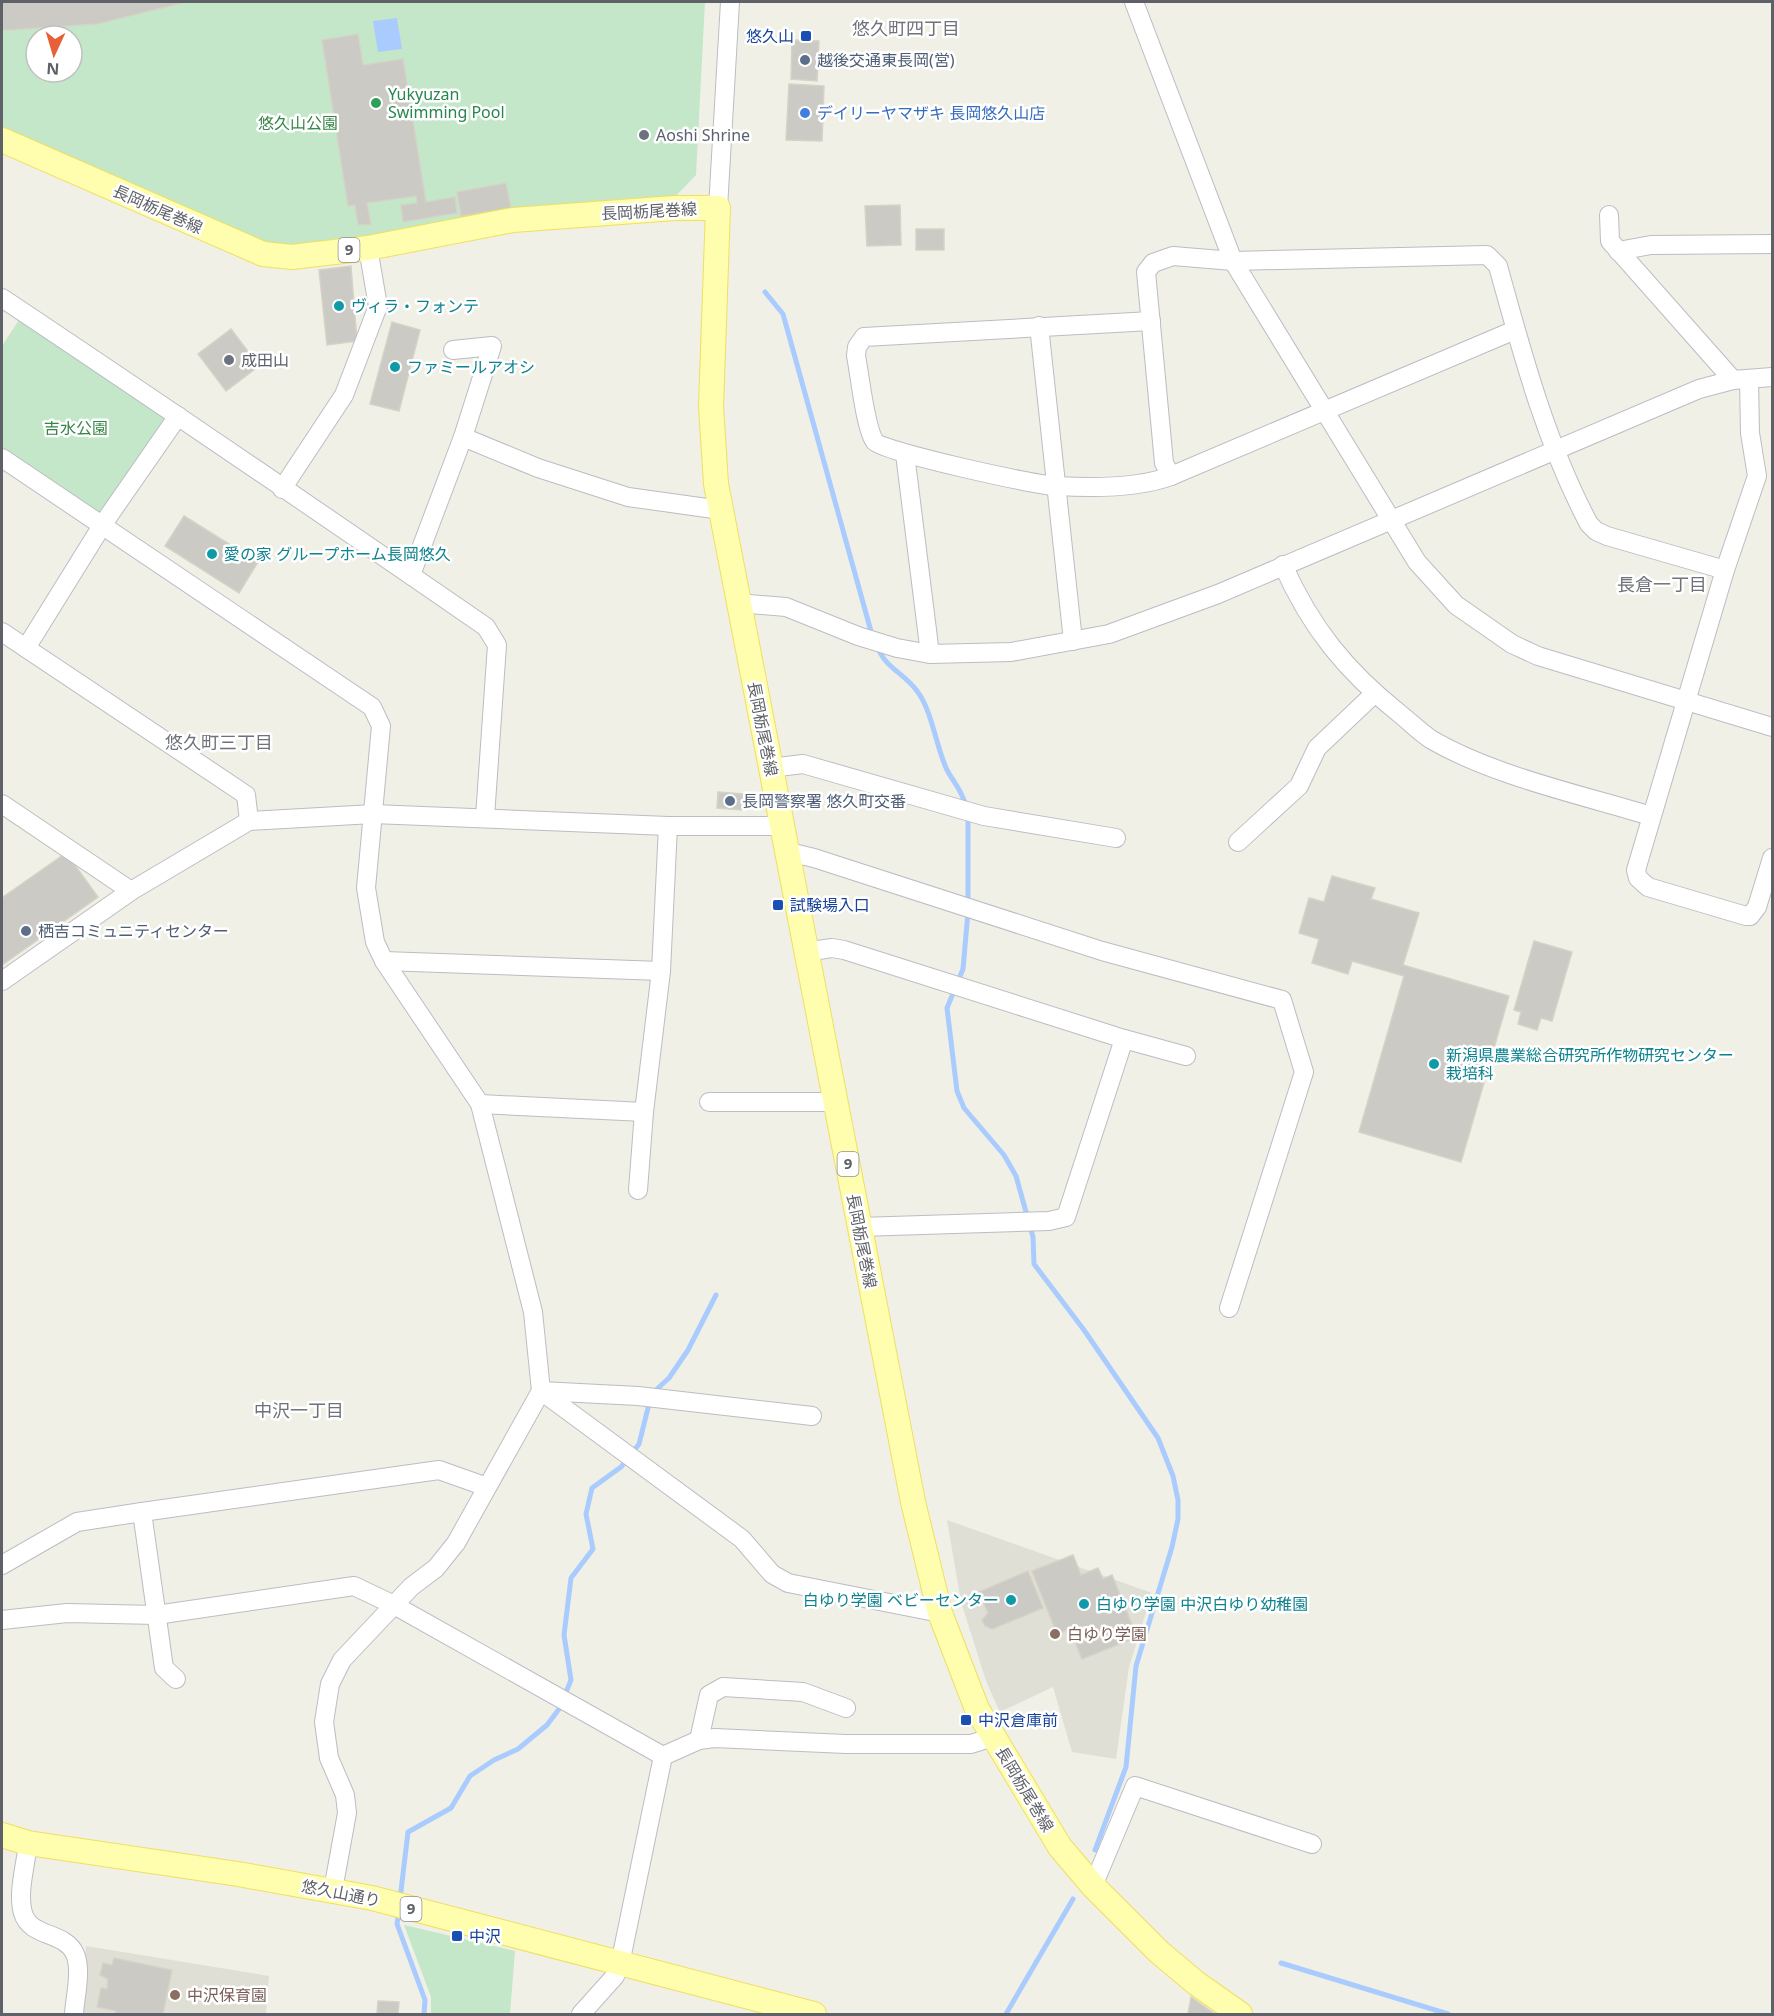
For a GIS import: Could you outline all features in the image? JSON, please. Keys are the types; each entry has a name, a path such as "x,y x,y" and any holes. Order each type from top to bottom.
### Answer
{"main road":[{"name":"長岡栃尾巻線","path":"2,140 263,254 292,257 368,248 513,220 675,208 718,208 711,407 716,484 785,851 913,1502 940,1613 977,1709 1060,1847 1093,1886 1159,1952 1196,1983 1240,2014"},
{"name":"悠久山通り","path":"2,1835 28,1843 333,1890 814,2014"}],"street":[{"path":"718,208 730,2"},
{"path":"1134,2 1233,261 1417,562 1456,605 1504,639 1538,656 1773,727"},
{"path":"1609,215 1610,241 1617,251 1741,380 1750,434 1765,477 1725,570 1636,861 1638,878 1642,884 1750,916 1757,907 1771,867"},
{"path":"1617,251 1651,245 1773,244"},
{"path":"282,489 344,395 378,306 368,248"},
{"path":"1171,476 1164,463 1146,272 1153,263 1173,256 1233,261 1487,255 1498,266 1515,330 1555,449 1581,509 1596,531 1725,570"},
{"path":"2,298 486,627 497,645 485,817"},
{"path":"1151,321 864,337 856,356 871,434 881,447 905,454 1056,487 1148,483 1171,476 1515,330"},
{"path":"1039,326 1073,641"},
{"path":"411,575 463,437 492,346 453,350"},
{"path":"738,603 786,607 858,636 897,648 930,654 1011,652 1109,634 1144,623 1699,389 1741,380 1773,377"},
{"path":"26,648 103,524 178,416"},
{"path":"463,437 538,468 628,497 721,510"},
{"path":"905,454 930,654"},
{"path":"2,458 372,707 381,726 366,888 368,912 375,942 384,961 480,1104 533,1312 542,1391 456,1543 436,1568 394,1605 342,1660 330,1684 324,1722 329,1758 345,1795 347,1813 333,1890"},
{"path":"1283,565 1312,623 1375,693 1431,739 1481,762 1535,781 1651,816"},
{"path":"2,632 246,795 249,820"},
{"path":"1238,842 1299,786 1317,748 1375,693"},
{"path":"770,768 803,764 984,816 1116,838"},
{"path":"2,804 131,891"},
{"path":"2,981 131,891 249,820 373,814 668,826 782,826"},
{"path":"638,1190 644,1112 661,971 668,826"},
{"path":"785,851 814,858 1102,951 1282,1000 1304,1072 1229,1308"},
{"path":"805,952 832,948 844,950 1124,1039 1185,1056"},
{"path":"384,961 661,971"},
{"path":"859,1227 1048,1221 1066,1217 1124,1039"},
{"path":"709,1102 835,1102"},
{"path":"480,1104 644,1112"},
{"path":"542,1391 638,1396 812,1416"},
{"path":"542,1391 742,1539 772,1574 788,1583 940,1613"},
{"path":"2,1565 77,1522 439,1470 487,1487"},
{"path":"142,1512 164,1668 176,1679"},
{"path":"2,1620 67,1613 156,1615 354,1586 394,1605 663,1756"},
{"path":"699,1740 709,1695 723,1687 803,1692 846,1708"},
{"path":"663,1756 699,1740 716,1738 846,1744 970,1744 993,1737"},
{"path":"581,2014 615,1976 620,1964 663,1756"},
{"path":"1093,1886 1135,1786 1312,1844"},
{"path":"28,1843 23,1912 29,1924 70,1945 76,1956 74,2014"}],"shaded area":[{"name":"白ゆり学園","path":"947,1520 1152,1593 1129,1667 1116,1759 1072,1752 1053,1687 1000,1712 986,1681 961,1602"},
{"name":"中沢保育園","path":"86,1946 269,1976 266,2014 82,2014"}],"green space":[{"name":"悠久山公園","path":"2,2 705,2 696,175 669,203 331,244 295,247 258,240 2,126"},
{"name":"吉水公園","path":"19,320 166,417 101,514 2,448 2,346"},
{"path":"404,1925 515,1951 510,2014 431,2014 431,1997"}],"water":[{"path":"397,18 402,49 378,52 373,21"}],"building":[{"path":"2,2 186,2 97,24 24,24 24,29 2,30"},
{"path":"358,34 363,65 403,59 426,202 455,197 457,213 403,222 401,205 417,203 416,196 367,203 371,224 358,225 355,205 348,206 322,40"},
{"name":"越後交通東長岡(営)","path":"792,40 819,41 817,81 791,79"},
{"name":"デイリーヤマザキ 長岡悠久山店","path":"789,84 824,86 822,141 786,140"},
{"path":"506,183 511,208 461,216 457,192"},
{"path":"900,205 901,245 867,246 865,206"},
{"path":"916,229 944,229 944,250 916,250"},
{"name":"ヴィラ・フォンテ","path":"351,266 357,341 327,345 319,270"},
{"name":"ファミールアオシ","path":"392,322 420,330 399,411 370,404"},
{"name":"成田山","path":"231,329 259,366 226,391 198,354"},
{"name":"愛の家 グループホーム長岡悠久","path":"184,516 258,562 239,593 165,546"},
{"name":"長岡警察署 悠久町交番","path":"718,792 743,794 742,810 717,808"},
{"name":"栖吉コミュニティセンター","path":"66,853 98,897 2,965 2,895 3,897"},
{"name":"新潟県農業総合研究所作物研究センター 栽培科","path":"1332,876 1375,888 1371,899 1419,913 1403,965 1509,996 1461,1162 1359,1132 1404,976 1352,961 1348,974 1312,963 1319,939 1299,933 1309,898 1324,902"},
{"path":"1534,941 1572,952 1552,1021 1541,1018 1537,1030 1518,1024 1521,1012 1514,1010"},
{"name":"白ゆり学園 中沢白ゆり幼稚園","path":"1073,1555 1081,1575 1098,1568 1103,1579 1112,1575 1137,1637 1082,1659 1070,1629 1057,1634 1032,1571"},
{"name":"白ゆり学園 ベビーセンター","path":"1028,1571 1043,1608 992,1629 985,1626 982,1620 988,1613 979,1592"},
{"name":"中沢保育園","path":"114,1958 172,1970 163,2014 115,2014 116,2011 97,2007 101,1988 107,1989 108,1979 100,1975 103,1963 112,1965"},
{"path":"1191,1997 1215,2014 1188,2014"},
{"path":"378,2001 399,2002 398,2014 377,2014"}],"waterway":[{"path":"765,292 783,314 872,635"},
{"path":"877,646 885,660 912,685 922,699 943,761 961,792 966,807"},
{"path":"968,816 968,903"},
{"path":"968,912 963,969 947,1008 957,1091 964,1108 1004,1155 1016,1176 1033,1237 1034,1264 1084,1330 1158,1438 1173,1476 1178,1500 1178,1519 1172,1547 1136,1666 1126,1767 1095,1850"},
{"path":"400,1899 408,1832 451,1808 470,1776 494,1760 518,1749 547,1725 559,1709 571,1680 564,1635 571,1578 593,1549 586,1514 592,1488 621,1467 639,1444 648,1408 656,1390 669,1378 688,1350 716,1295"},
{"path":"1006,2014 1073,1899"},
{"path":"399,1911 397,1924 425,2000 424,2014"},
{"path":"1281,1963 1448,2014"}],"place":[{"name":"悠久山","path":"806,36"},
{"name":"越後交通東長岡(営)","path":"805,60"},
{"name":"Yukyuzan Swimming Pool","path":"376,103"},
{"name":"デイリーヤマザキ 長岡悠久山店","path":"805,113"},
{"name":"Aoshi Shrine","path":"644,135"},
{"name":"ヴィラ・フォンテ","path":"339,306"},
{"name":"成田山","path":"229,360"},
{"name":"ファミールアオシ","path":"395,367"},
{"name":"愛の家 グループホーム長岡悠久","path":"212,554"},
{"name":"長岡警察署 悠久町交番","path":"730,801"},
{"name":"試験場入口","path":"778,905"},
{"name":"栖吉コミュニティセンター","path":"26,931"},
{"name":"新潟県農業総合研究所作物研究センター 栽培科","path":"1434,1064"},
{"name":"白ゆり学園 ベビーセンター","path":"1011,1600"},
{"name":"白ゆり学園 中沢白ゆり幼稚園","path":"1084,1604"},
{"name":"白ゆり学園","path":"1055,1634"},
{"name":"中沢倉庫前","path":"966,1720"},
{"name":"中沢","path":"457,1936"},
{"name":"中沢保育園","path":"175,1995"}],"district":[{"name":"悠久町四丁目","path":"906,29"},
{"name":"長倉一丁目","path":"1662,585"},
{"name":"悠久町三丁目","path":"219,743"},
{"name":"中沢一丁目","path":"299,1411"}]}
